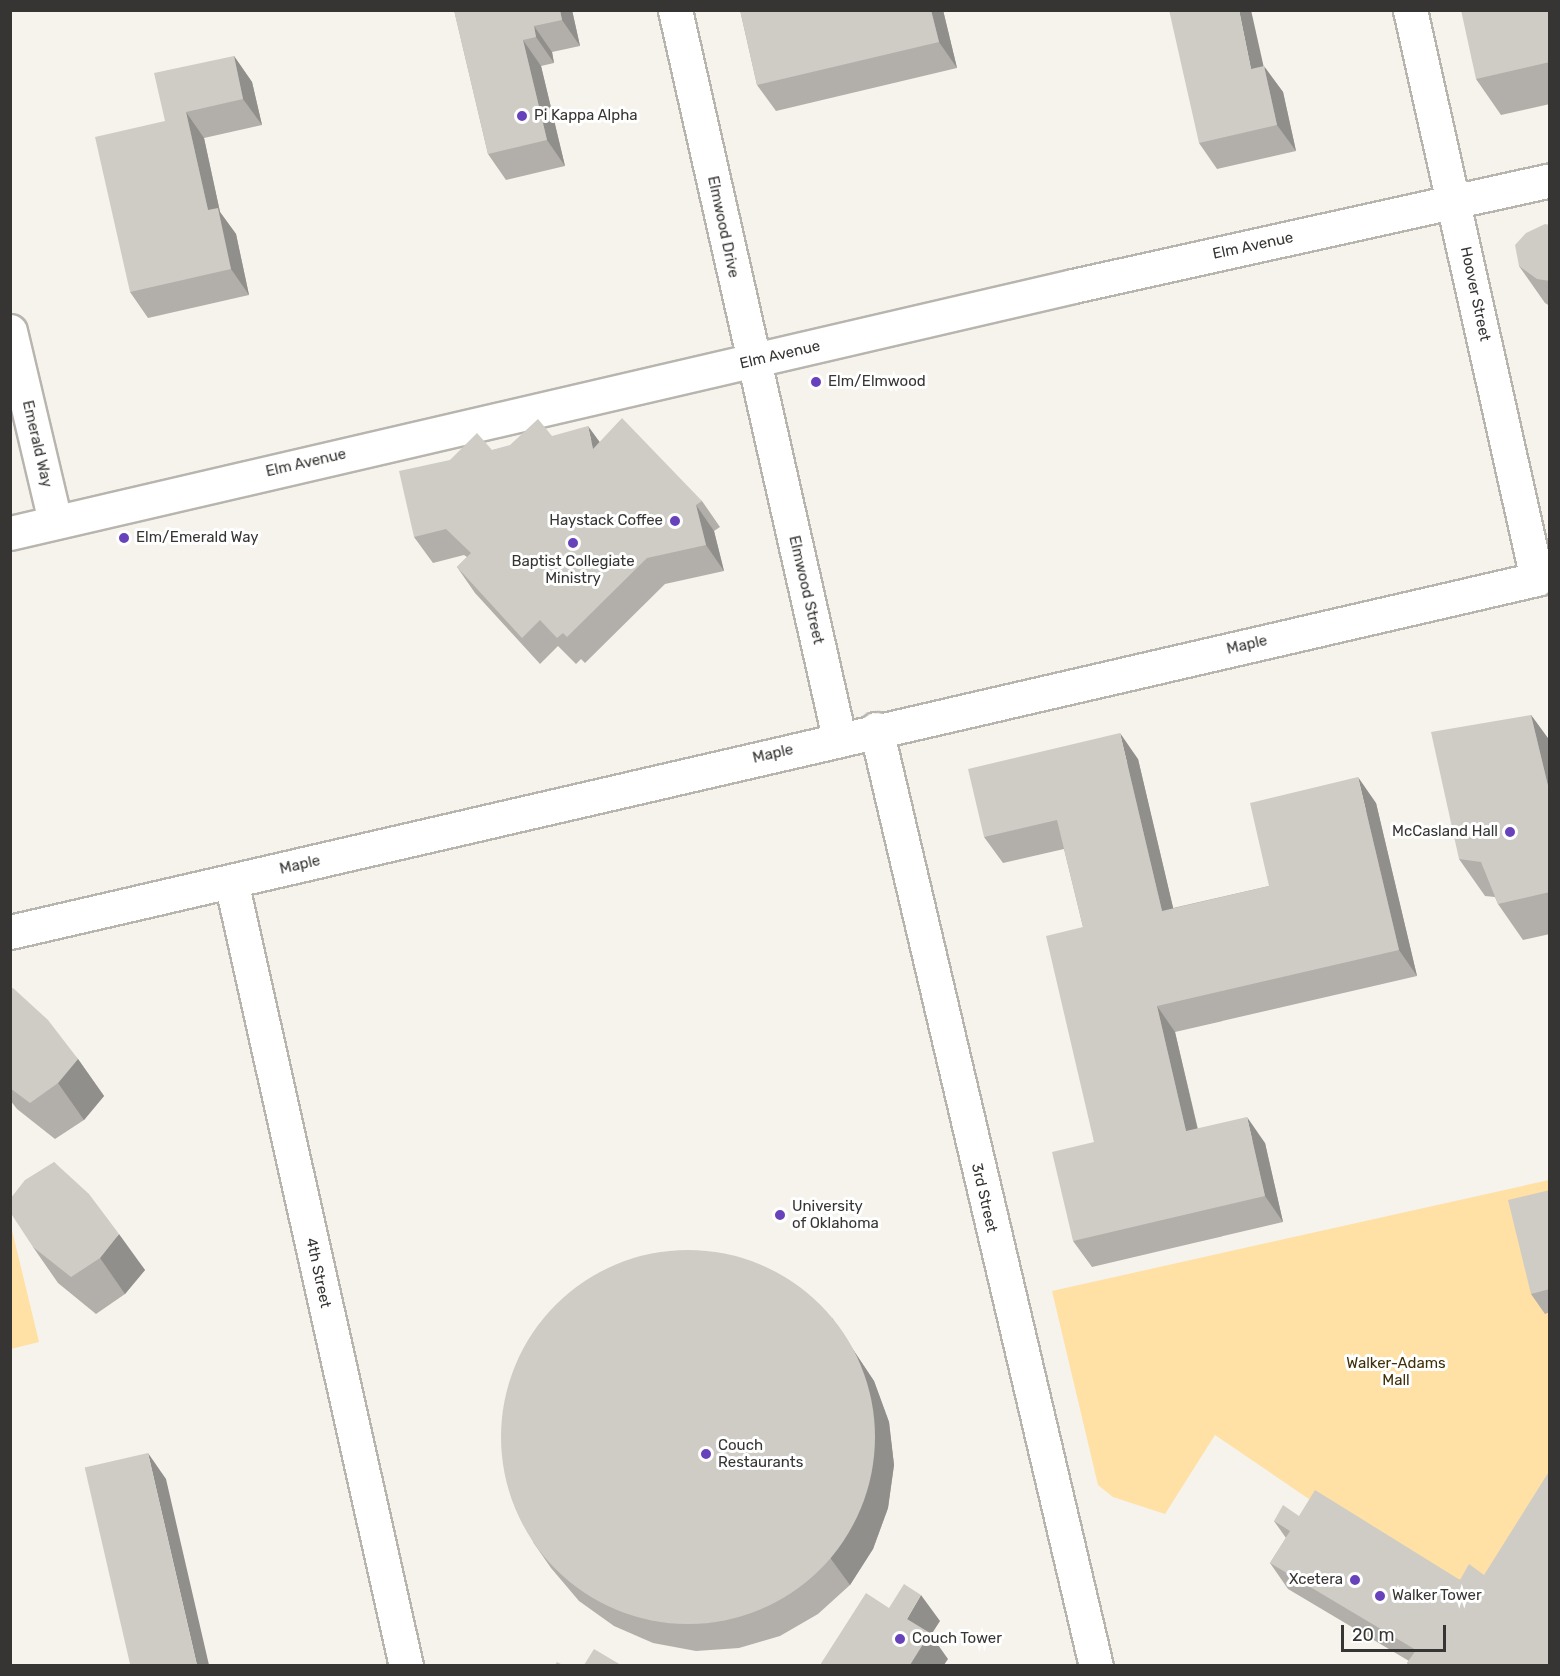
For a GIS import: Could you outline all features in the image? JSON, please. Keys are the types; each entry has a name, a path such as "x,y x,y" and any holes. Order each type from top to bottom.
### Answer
{"street":[{"name":"Elmwood Drive","path":"675,10 772,443"},
{"name":"Hoover Street","path":"1410,10 1456,202 1537,579"},
{"name":"Elm Avenue","path":"10,533 1550,180"},
{"name":"Emerald Way","path":"10,331 55,522"},
{"name":"Elmwood Street","path":"772,443 839,738"},
{"name":"Maple","path":"10,932 876,729 1537,579"},
{"name":"3rd Street","path":"876,729 1095,1665"},
{"name":"4th Street","path":"231,881 406,1665"}],"green space":[{"name":"Walker-Adams Mall","path":"1549,1180 1549,1525 1478,1606 1331,1514 1215,1435 1165,1514 1113,1497 1098,1485 1052,1291"},
{"path":"10,1222 39,1342 11,1349 10,1349"}],"building":[{"name":"Pi Kappa Alpha","path":"454,10 560,10 562,20 534,26 536,37 523,40 547,140 488,154"},
{"path":"740,10 931,10 939,42 757,85"},
{"path":"1169,10 1239,10 1251,69 1264,66 1277,125 1199,143"},
{"path":"1461,10 1550,10 1550,62 1476,79"},
{"path":"234,56 243,99 186,112 208,210 218,208 231,269 130,292 95,137 165,121 154,73"},
{"path":"1545,224 1550,225 1550,281 1537,279 1519,266 1515,245 1526,233"},
{"name":"Baptist Collegiate Ministry","path":"622,418 702,501 696,505 706,545 647,558 567,637 563,633 557,638 540,620 522,638 457,567 471,553 446,529 414,537 399,471 450,460 477,433 492,450 510,445 538,419 552,436 588,426 593,449"},
{"name":"McCasland Hall","path":"1531,715 1550,794 1550,892 1498,904 1481,862 1459,859 1431,732"},
{"path":"1120,733 1162,911 1269,886 1250,803 1358,777 1399,950 1157,1006 1186,1131 1247,1117 1265,1196 1073,1241 1052,1152 1094,1142 1046,936 1083,927 1057,820 984,837 968,769"},
{"path":"13,988 48,1020 78,1059 58,1083 30,1103 10,1088 10,989"},
{"path":"54,1162 89,1194 119,1234 100,1258 71,1277 33,1247 10,1212 10,1199 25,1180"},
{"path":"1550,1190 1550,1289 1531,1294 1508,1200"},
{"name":"Couch Restaurants","path":"688,1250 742,1258 776,1272 820,1305 853,1349 867,1383 875,1437 867,1491 853,1525 820,1569 776,1602 742,1616 688,1624 634,1616 600,1602 556,1569 523,1525 509,1491 501,1437 509,1383 523,1349 556,1305 600,1272 634,1258"},
{"path":"148,1453 197,1665 130,1666 85,1468"},
{"name":"Walker Tower","path":"1550,1470 1550,1665 1411,1665 1407,1663 1416,1650 1270,1563 1290,1531 1274,1521 1283,1505 1299,1516 1315,1490 1460,1580 1469,1564 1484,1575"},
{"path":"904,1584 921,1595 907,1619 930,1633 910,1665 820,1665 866,1593 889,1608"},
{"path":"594,1649 621,1665 584,1665"}],"place":[{"name":"Pi Kappa Alpha","path":"522,116"},
{"name":"Elm/Elmwood","path":"816,382"},
{"name":"Haystack Coffee","path":"675,521"},
{"name":"Elm/Emerald Way","path":"124,538"},
{"name":"Baptist Collegiate Ministry","path":"573,543"},
{"name":"McCasland Hall","path":"1510,832"},
{"name":"University of Oklahoma","path":"780,1215"},
{"name":"Couch Restaurants","path":"706,1454"},
{"name":"Xcetera","path":"1355,1580"},
{"name":"Walker Tower","path":"1380,1596"},
{"name":"Couch Tower","path":"900,1639"}]}
